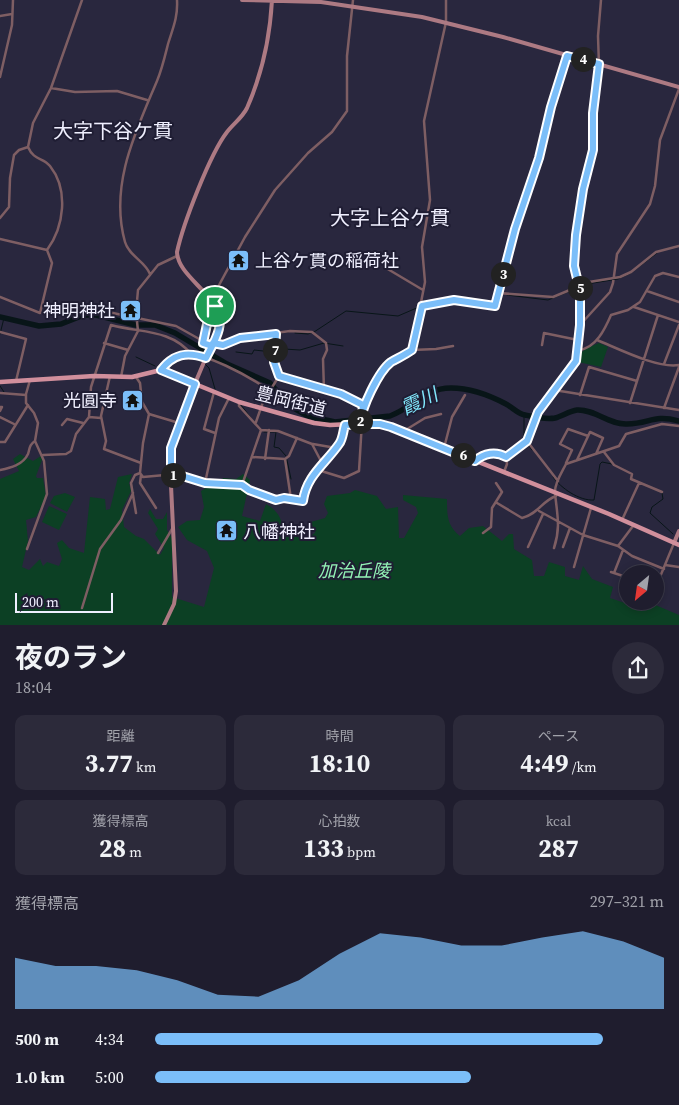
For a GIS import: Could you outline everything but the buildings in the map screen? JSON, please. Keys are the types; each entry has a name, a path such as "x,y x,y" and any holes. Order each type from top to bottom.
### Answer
{"main road":[{"path":"0,382 94,376 136,377 150,371 161,370"},
{"name":"豊岡街道","path":"161,370 239,402 314,423 345,425 361,423 380,424 504,472 676,544"}],"street":[{"path":"0,77 12,25 13,0"},
{"path":"47,250 55,239 62,208 62,191 49,165 34,158 28,147 35,118 51,88 82,0"},
{"path":"150,274 148,268 128,248 120,206 125,165 147,100 158,81 176,21 177,0"},
{"path":"242,0 304,1 352,6 446,22 679,88 660,140 652,199 617,254 614,278 607,296 580,325"},
{"path":"164,625 174,604 176,590 171,448 179,423 220,324 220,316 215,306 181,264 177,256 205,172 227,132 240,118 248,105 268,42 272,0"},
{"path":"211,300 245,237 275,190 308,153 332,132 347,112 347,56 353,0"},
{"path":"412,350 422,306 425,279 422,247 430,200 424,121 446,22 446,0"},
{"path":"506,457 526,442 538,412 575,365 579,350 579,285 574,266 576,235 583,189 593,150 593,113 599,64 601,0"},
{"path":"0,16 12,14"},
{"path":"422,306 454,300 495,306 515,229 539,158 549,114 567,56"},
{"path":"51,88 75,92 117,91 147,100"},
{"path":"0,218 9,207 10,178 14,155 19,150 28,147"},
{"path":"0,238 47,250"},
{"path":"498,293 547,298 579,285 614,278 630,272 656,252 679,246"},
{"path":"0,297 40,313 52,263 47,250"},
{"path":"121,377 128,350 138,331 136,312 138,290 161,262 177,256"},
{"path":"386,268 423,290"},
{"path":"579,350 588,347 597,340 611,315 622,313 634,307 648,291 658,274 679,277"},
{"path":"648,291 679,302"},
{"path":"203,343 207,324 215,306"},
{"path":"634,307 679,324 664,364"},
{"path":"103,311 138,320 176,326 203,343 212,346 223,345 240,338 290,331 312,332 326,343 323,364 324,390"},
{"path":"630,403 658,315"},
{"path":"43,455 69,453 76,434 89,417 94,376 111,325 173,337 184,344 191,354"},
{"path":"0,332 26,340 16,381"},
{"path":"542,345 544,333 578,340"},
{"path":"256,422 261,408 279,376 274,362 276,334"},
{"path":"597,340 644,358 679,366 664,408"},
{"path":"104,343 128,350"},
{"path":"318,470 340,478 359,471 361,412 363,405 389,364 412,350 453,346"},
{"path":"161,370 176,356 191,354 214,360 270,391"},
{"path":"580,395 589,367 637,381"},
{"path":"110,376 101,418 106,441 104,449 141,463"},
{"path":"279,376 341,394 363,405"},
{"path":"136,377 140,383 142,402 150,414 179,423"},
{"path":"0,470 14,467 24,460 35,440 38,423 28,405 26,395 30,380"},
{"path":"554,390 679,410"},
{"path":"214,392 204,429 215,433"},
{"path":"0,393 26,395"},
{"path":"444,448 452,417 465,395"},
{"path":"205,483 219,418 229,398"},
{"path":"239,402 239,406 250,420 256,422 261,430"},
{"path":"0,442 5,442 14,424 28,405"},
{"path":"0,407 2,408 0,411"},
{"path":"150,414 143,442 140,483 156,508"},
{"path":"403,432 425,418 441,414"},
{"path":"0,417 14,424"},
{"path":"89,417 101,418"},
{"path":"62,425 67,419 83,423"},
{"path":"566,464 619,446 626,434 662,424 679,426"},
{"path":"141,474 147,478 176,474 205,483 242,486 271,499 303,501 306,487 322,463 340,442 345,425"},
{"path":"554,548 559,534 555,494 558,481 572,450 560,444 568,429 588,436"},
{"path":"261,430 269,430 312,444 336,448"},
{"path":"242,486 261,430"},
{"path":"265,459 269,430"},
{"path":"576,460 590,432 603,438 596,454"},
{"path":"252,457 285,459 290,456 297,438"},
{"path":"27,549 47,496 43,455 35,440"},
{"path":"526,442 558,481"},
{"path":"312,444 322,463"},
{"path":"604,452 614,465 628,470 632,474 631,479 662,492"},
{"path":"475,461 484,455 496,453 506,457"},
{"path":"504,472 507,464 506,457"},
{"path":"285,459 291,499"},
{"path":"136,513 132,480 141,474"},
{"path":"484,533 492,524 492,508 497,503 502,492 496,483"},
{"path":"622,520 639,483"},
{"path":"82,608 100,549 121,520 133,493"},
{"path":"497,503 522,518 539,511 548,499 555,494"},
{"path":"574,566 592,508"},
{"path":"539,511 559,520 583,535 618,546 632,556 654,565"},
{"path":"528,547 543,513"},
{"path":"618,546 634,525"},
{"path":"158,553 174,526"},
{"path":"563,547 570,528"},
{"path":"664,569 676,544 679,531"},
{"path":"619,575 612,572 623,550"},
{"path":"665,564 679,568"}],"green space":[{"path":"599,343 608,347 601,367 578,362 582,352"},
{"name":"加治丘陵","path":"20,454 33,461 41,456 42,460 36,476 37,478 43,478 46,496 36,517 26,520 28,541 22,567 29,570 40,559 43,566 47,562 59,566 62,559 57,543 62,540 69,548 84,553 90,497 105,499 106,510 110,509 118,477 132,474 129,483 131,491 122,510 124,527 136,536 144,539 160,555 164,548 155,534 158,529 148,513 150,509 156,519 163,519 167,512 167,530 172,538 172,597 204,607 214,568 207,551 187,540 178,527 187,521 200,520 204,507 201,491 206,488 219,487 223,478 236,479 243,474 250,480 242,516 260,521 266,504 278,515 283,530 304,540 315,533 311,522 325,518 328,513 324,504 327,496 350,493 355,490 377,496 386,509 398,507 399,538 404,538 418,513 416,507 403,500 403,495 447,499 450,524 460,536 469,528 483,526 502,541 509,534 513,534 514,549 532,560 534,576 544,576 549,562 565,567 565,576 579,580 583,566 592,579 613,587 610,598 619,601 619,610 664,609 679,615 679,625 0,625 0,479 19,471 13,459"},
{"path":"65,493 75,497 67,512 50,503 54,496"},
{"path":"49,506 67,514 59,530 42,522"}],"waterway":[{"path":"636,269 657,253"},
{"path":"587,284 618,279 631,273"},
{"path":"507,295 548,300 570,291"},
{"path":"295,333 308,334 314,332 346,311 398,316 419,307"},
{"name":"霞川","path":"0,317 39,326 61,324 84,315 96,315 136,325 155,325 175,333 227,364 270,383 290,406 308,416 335,422 390,416 433,391 451,388 479,393 500,401 517,412 540,418 555,418 572,411 584,410 620,424 635,424 657,419 679,421"},
{"path":"0,334 4,318"},
{"path":"255,337 288,332"},
{"path":"225,345 252,338"},
{"path":"236,352 252,354 254,350 282,353 284,349 300,350 324,343 343,346"},
{"path":"136,357 155,366"},
{"path":"205,364 209,368 215,389"},
{"path":"0,386 4,392"},
{"path":"241,405 251,418"},
{"path":"524,415 524,439 532,450"},
{"path":"264,432 276,432 274,447 279,448 286,456"},
{"path":"287,460 291,479"},
{"path":"553,477 571,493 588,500 594,500 600,464 602,462 612,464"},
{"path":"662,493 663,499 652,507 650,513 673,534"}],"place":[{"name":"上谷ケ貫の稲荷社","path":"239,260"},
{"name":"神明神社","path":"131,310"},
{"name":"光圓寺","path":"133,400"},
{"name":"八幡神社","path":"227,531"}],"district":[{"name":"大字下谷ケ貫","path":"113,131"},
{"name":"大字上谷ケ貫","path":"390,218"}],"route":[{"path":"215,306 207,324 203,343 212,346 213,343 223,345 232,343 240,338 276,334 274,362 279,376 341,394 363,405 360,421 361,424 373,423 391,427 475,461 484,455 496,453 506,457 510,455 527,441 538,412 575,365 579,350 580,291 574,266 576,235 583,189 593,150 593,113 599,64 567,56 551,107 528,195 515,229 495,306 446,300 422,306 416,324 412,350 389,364 386,368 363,405 361,424 345,425 340,442 333,453 322,463 306,487 303,501 284,498 276,500 260,495 242,485 211,484 176,474 171,475 171,448 195,384 161,370 162,367 179,354 191,354 206,358 212,346 213,343 220,328 220,316 215,306"}]}
